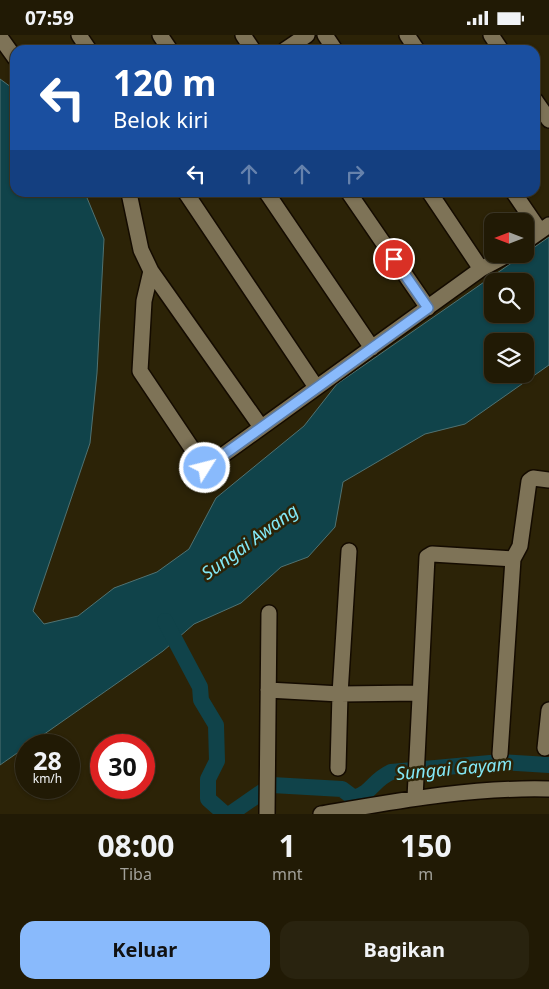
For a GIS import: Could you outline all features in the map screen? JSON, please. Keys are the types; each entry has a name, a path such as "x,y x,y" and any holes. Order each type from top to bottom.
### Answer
{"street":[{"path":"292,45 307,35"},
{"path":"0,37 10,51"},
{"path":"540,107 549,120"},
{"path":"130,197 141,250 151,271 261,427"},
{"path":"189,197 316,387"},
{"path":"270,197 372,348"},
{"path":"352,197 428,308"},
{"path":"433,197 481,269"},
{"path":"518,197 545,228 534,236"},
{"path":"151,271 144,301 140,371 205,468 481,269 492,263"},
{"path":"500,754 513,559 520,545 529,481 533,478 549,480"},
{"path":"338,768 348,551"},
{"path":"415,799 427,557 432,554 513,559"},
{"path":"267,814 269,613"},
{"path":"268,690 340,694 419,693"},
{"path":"545,748 549,710"},
{"path":"321,814 415,799 503,788 549,789"}],"water":[{"name":"Sungai Awang","path":"0,79 10,86 10,197 87,197 104,239 97,373 90,443 33,611 44,624 78,616 114,588 157,572 189,549 216,498 304,426 337,384 484,282 484,323 534,323 534,273 497,273 512,263 534,263 534,247 549,237 549,365 534,376 534,333 484,333 484,383 523,383 465,424 425,434 343,482 335,527 308,557 281,567 241,603 194,624 163,651 44,734 15,734 15,755 0,765"}],"waterway":[{"name":"Sungai Gayam","path":"165,621 200,687 201,700 216,725 217,761 208,779 208,799 225,814"},
{"name":"Sungai Gayam","path":"230,814 272,785 342,789 354,798 366,792 391,772 501,762 549,765"}],"route":[{"path":"205,468 428,308 394,259"}]}
